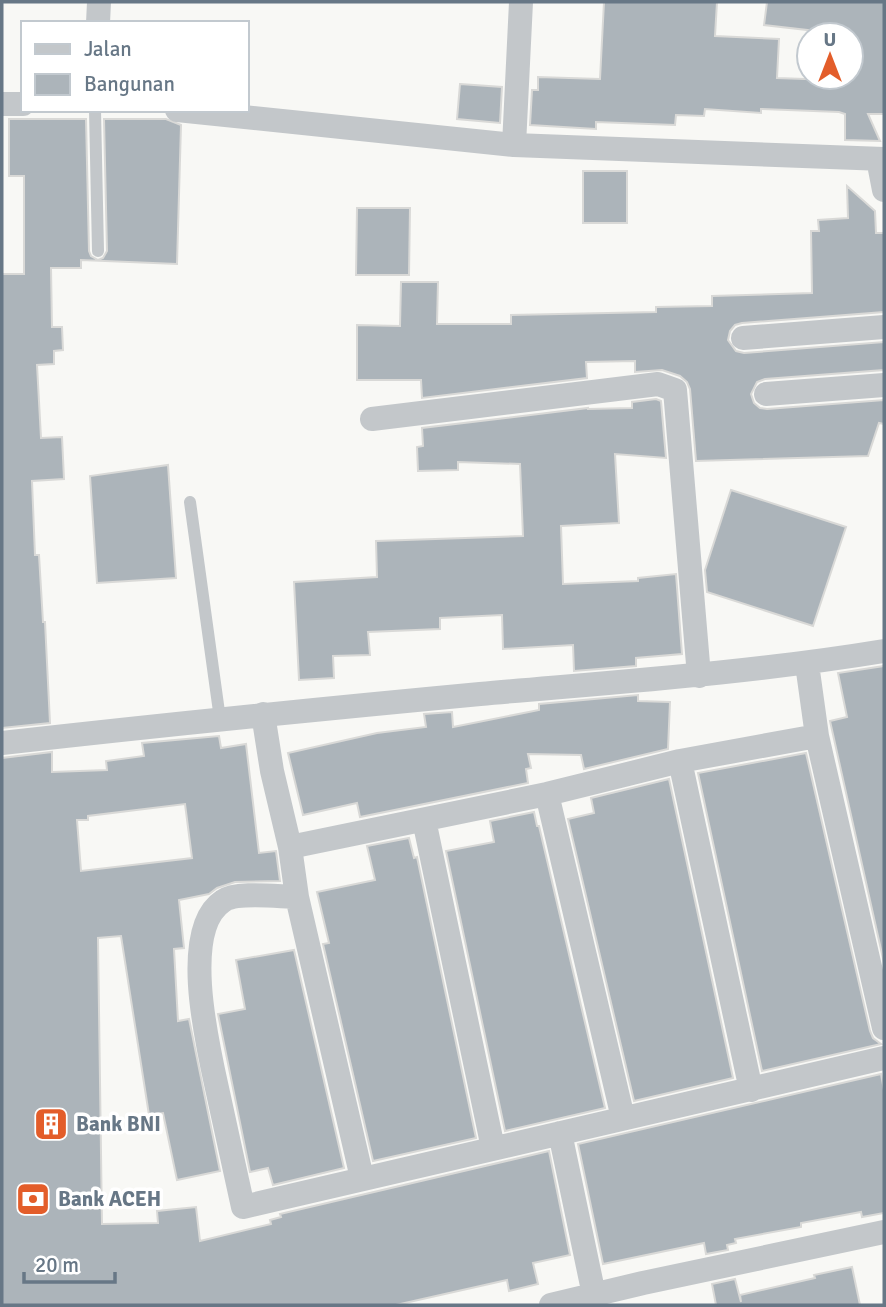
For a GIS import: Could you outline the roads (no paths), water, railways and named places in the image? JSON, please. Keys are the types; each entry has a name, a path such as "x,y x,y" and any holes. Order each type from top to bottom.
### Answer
{"street":[{"path":"98,21 99,2"},
{"path":"514,145 521,2"},
{"path":"2,104 21,104"},
{"path":"196,112 514,145 881,159 884,190"},
{"path":"743,338 884,327"},
{"path":"372,419 658,384 675,390 699,676"},
{"path":"766,394 884,385"},
{"path":"2,743 263,714 699,676 807,664 884,651"},
{"path":"807,664 817,736 884,1028"},
{"path":"263,714 297,897 362,1178"},
{"path":"290,848 547,794 680,761 817,736"},
{"path":"680,761 751,1090"},
{"path":"547,794 623,1118"},
{"path":"424,820 493,1149"},
{"path":"297,897 237,897 223,901 212,914 201,939 199,972 202,1017 243,1208 884,1058"},
{"path":"560,1133 594,1295"},
{"path":"551,1305 594,1295 645,1294 884,1232"}],"lane":[{"path":"95,112 98,251"},
{"path":"190,502 220,719"}],"place":[{"name":"Bank BNI","path":"51,1124"},
{"name":"Bank ACEH","path":"33,1199"}]}
